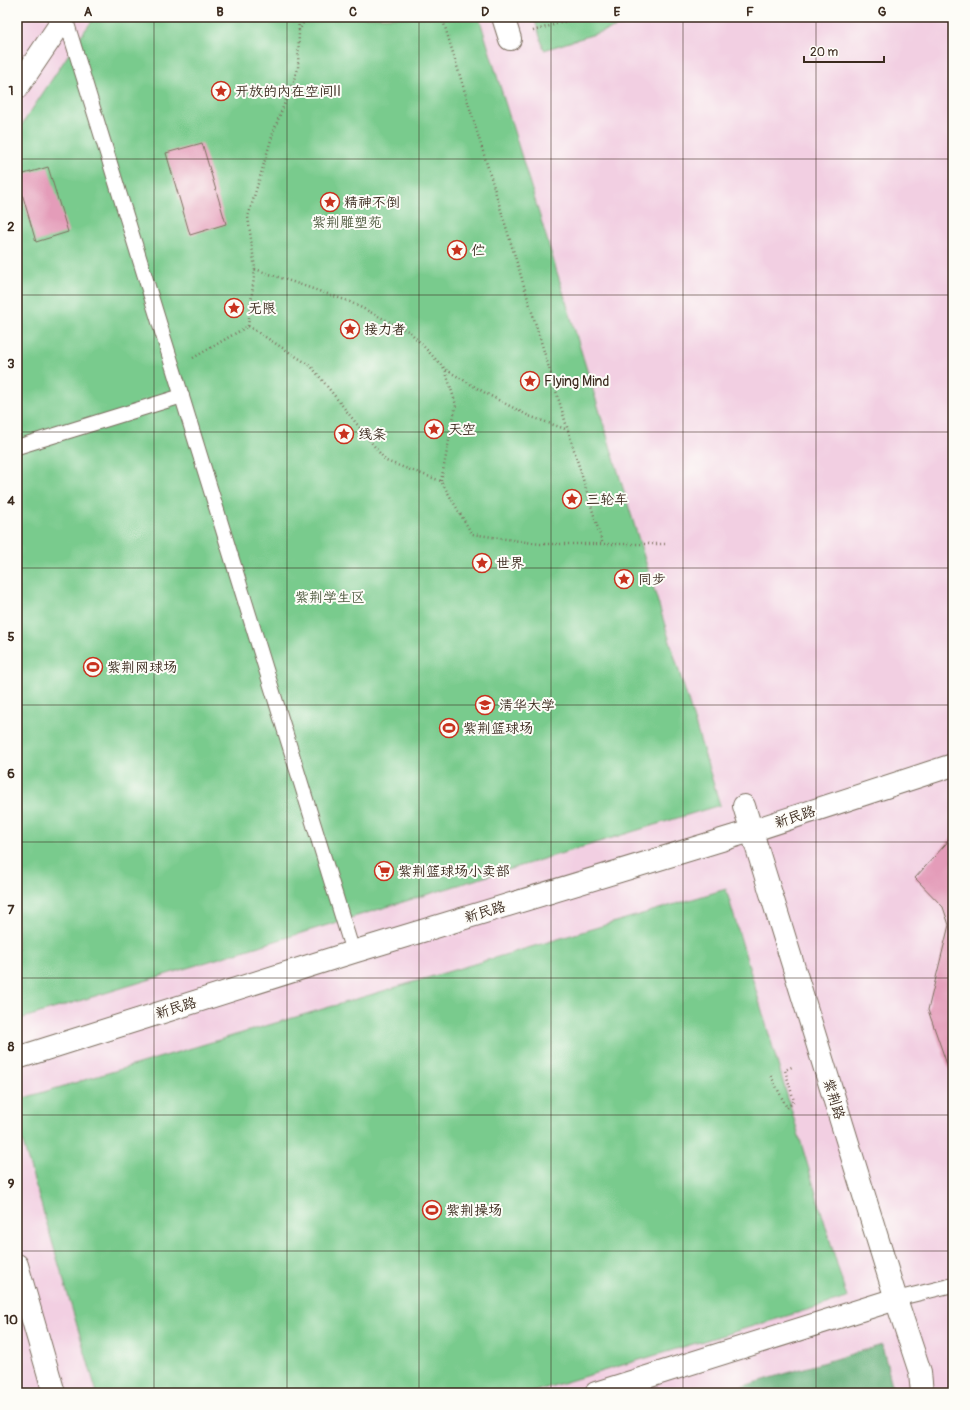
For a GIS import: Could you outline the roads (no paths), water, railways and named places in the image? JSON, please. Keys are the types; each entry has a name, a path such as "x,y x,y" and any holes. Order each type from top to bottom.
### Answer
{"street":[{"path":"17,88 65,17"},
{"path":"503,17 510,39"},
{"name":"新民路","path":"17,1058 353,952 751,831 953,765"},
{"name":"紫荆路","path":"744,806 896,1299 920,1372 922,1393"},
{"path":"17,1265 54,1393"},
{"path":"596,1393 896,1299"}],"lane":[{"path":"65,17 353,952"},
{"path":"17,447 182,396"},
{"path":"896,1299 953,1285"}],"place":[{"name":"开放的内在空间II","path":"221,91"},
{"name":"精神不倒","path":"330,202"},
{"name":"伫","path":"457,250"},
{"name":"无限","path":"234,308"},
{"name":"接力者","path":"350,329"},
{"name":"Flying Mind","path":"530,381"},
{"name":"天空","path":"434,429"},
{"name":"线条","path":"344,434"},
{"name":"三轮车","path":"572,499"},
{"name":"世界","path":"482,563"},
{"name":"同步","path":"624,579"},
{"name":"紫荆网球场","path":"93,667"},
{"name":"清华大学","path":"485,705"},
{"name":"紫荆篮球场","path":"449,728"},
{"name":"紫荆篮球场小卖部","path":"384,871"},
{"name":"紫荆操场","path":"432,1210"}],"park label":[{"name":"紫荆雕塑苑","path":"347,222"},
{"name":"紫荆学生区","path":"330,597"}]}
